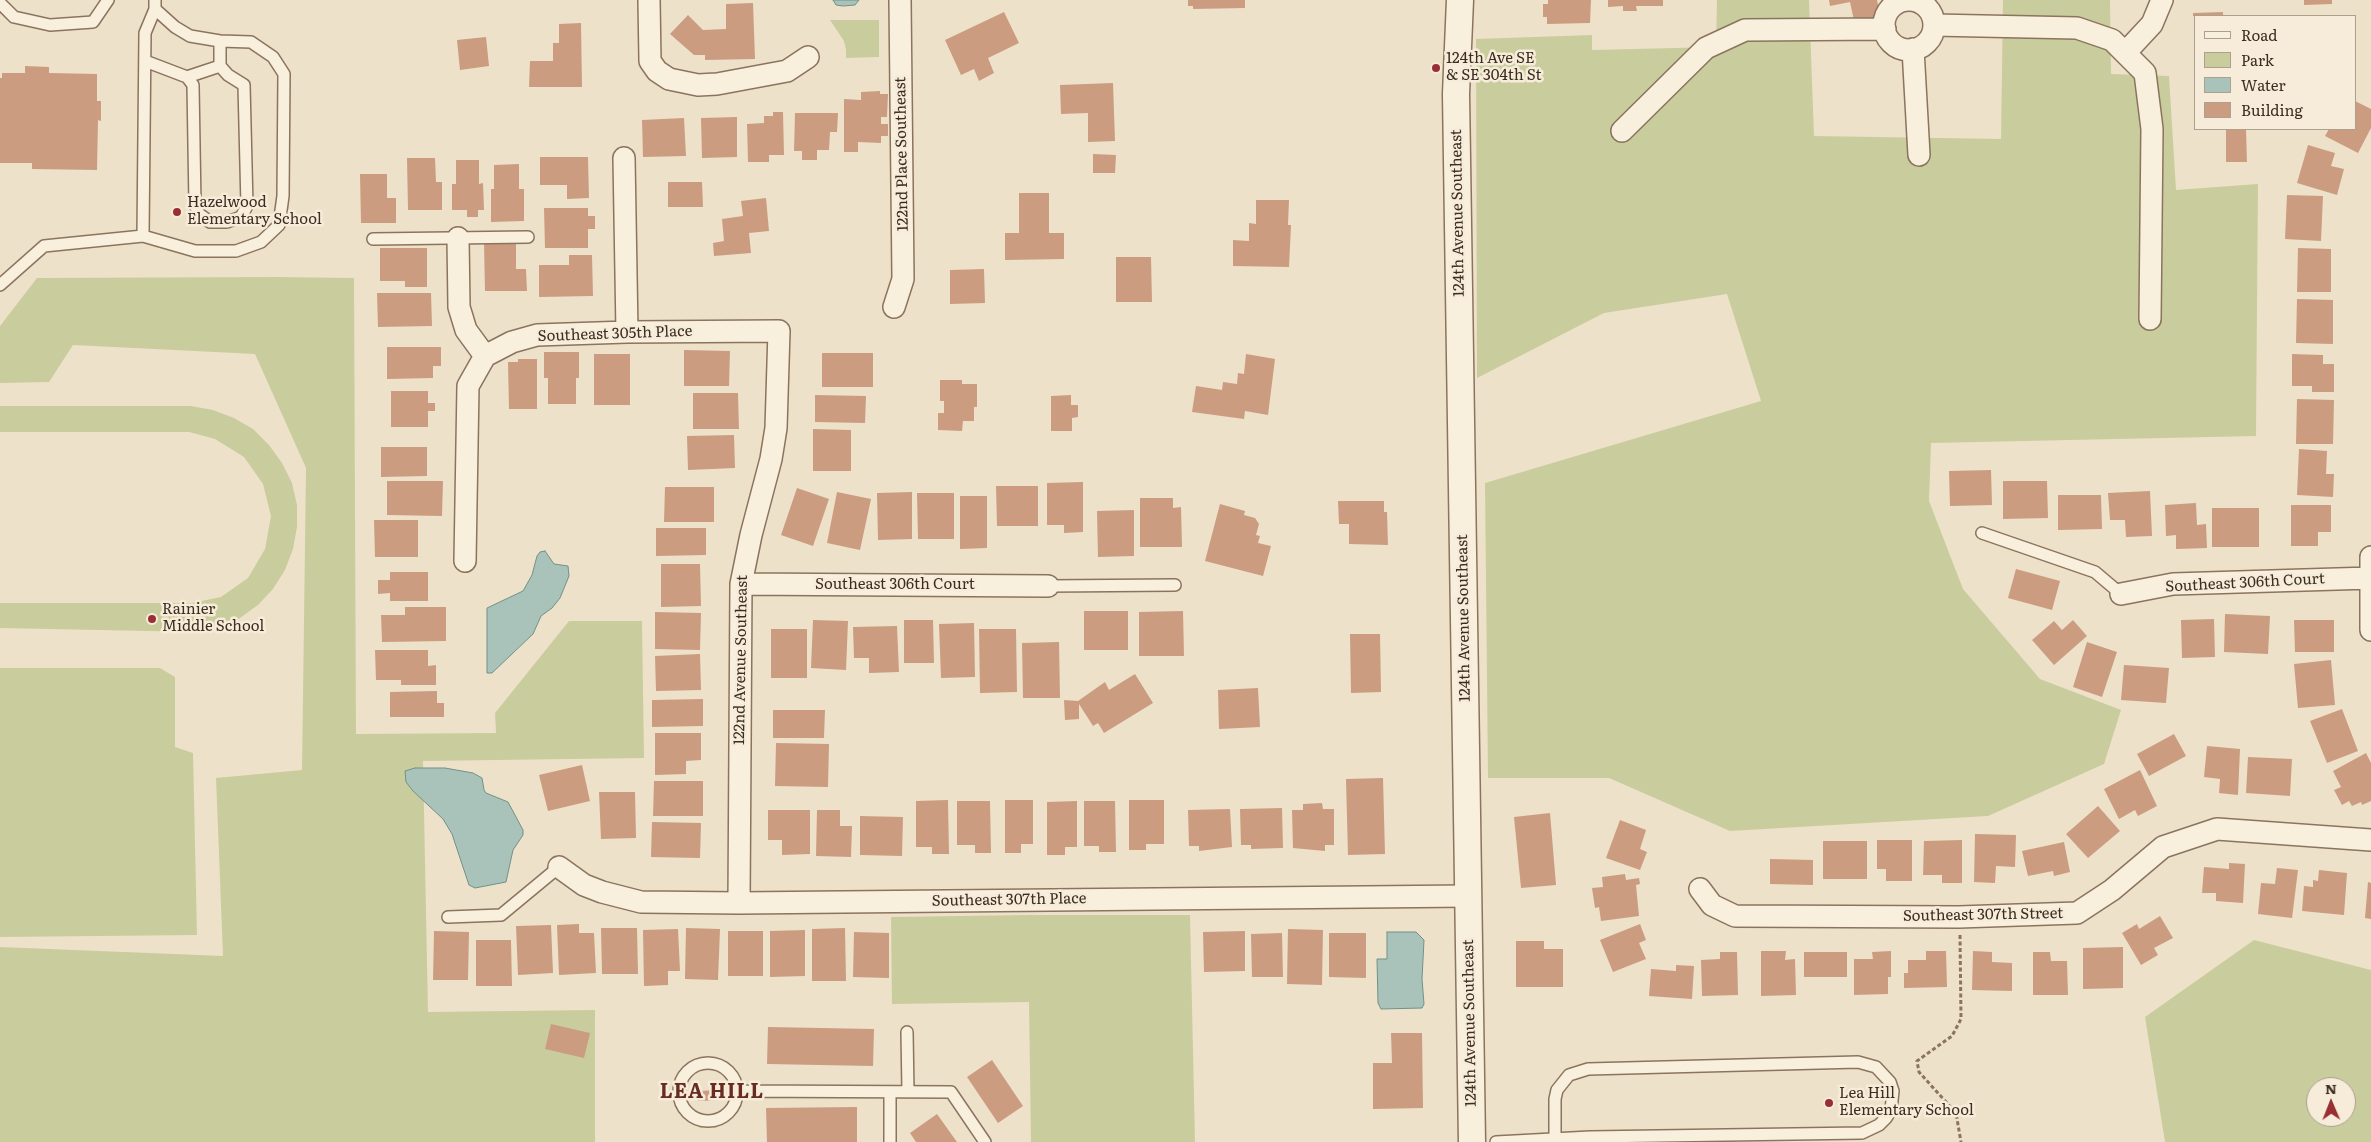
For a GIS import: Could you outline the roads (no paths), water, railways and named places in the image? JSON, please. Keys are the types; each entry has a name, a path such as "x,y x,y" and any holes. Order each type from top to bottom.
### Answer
{"street":[{"path":"649,0 648,46 650,61 658,71 669,79 685,83 717,84 787,71 808,57"},
{"name":"122nd Place Southeast","path":"894,307 904,279 900,0"},
{"name":"124th Avenue Southeast","path":"1445,0 1456,94"},
{"name":"124th Avenue Southeast","path":"1460,0 1456,94 1472,1142"},
{"path":"1909,0 1916,1 1929,10 1934,25 1929,40 1924,45 1913,49 1900,48 1893,44 1885,29 1888,13 1900,2 1909,0"},
{"path":"2125,53 2152,24 2162,0"},
{"path":"1934,25 2077,28 2112,40 2145,73 2152,129 2150,319"},
{"path":"1622,131 1706,48 1746,30 1885,29"},
{"path":"1913,49 1919,155"},
{"path":"624,158 626,332"},
{"path":"458,238 459,307 466,330 485,356 468,386 465,561"},
{"name":"Southeast 305th Place","path":"485,356 512,342 537,335 626,332 779,331"},
{"name":"122nd Avenue Southeast","path":"739,903 741,584 753,525 771,459 776,428 779,331"},
{"path":"2370,567 2371,630"},
{"name":"Southeast 306th Court","path":"2121,594 2173,584 2370,567"},
{"name":"Southeast 306th Court","path":"741,584 1048,586"},
{"name":"Southeast 307th Street","path":"1700,889 1712,905 1735,916 1960,917 2077,913 2112,890 2164,846 2218,829 2371,840"},
{"name":"Southeast 307th Place","path":"559,867 584,886 641,902 739,903 1469,896"}],"lane":[{"path":"0,3 14,17 50,25 93,22 108,0"},
{"path":"0,285 44,246 143,236 195,251 236,251 261,242 278,225 284,196 284,74 273,57 251,42 220,41 190,36 175,27 155,5 145,33 143,236"},
{"path":"187,76 193,85 195,205 199,214 210,222 227,222 241,217 247,206 244,85 228,75 220,66 220,41"},
{"path":"144,61 187,76 220,66"},
{"path":"373,239 528,237"},
{"path":"1982,533 2095,572 2121,594"},
{"path":"1048,586 1175,585"},
{"path":"448,917 501,915 559,867"},
{"path":"907,1032 908,1092"},
{"path":"1496,1142 1555,1139 1862,1133 1879,1125 1886,1118 1891,1110 1893,1091 1890,1082 1876,1067 1858,1062 1588,1069 1569,1075 1557,1090 1555,1099 1555,1139"},
{"path":"707,1063 716,1064 731,1074 736,1091 735,1101 730,1110 722,1116 703,1120 694,1117 686,1111 679,1092 684,1075 698,1064 707,1063"},
{"path":"736,1091 952,1092 985,1142"},
{"path":"890,1092 890,1142"}],"water":[{"path":"833,0 859,0 855,5 843,6 836,5"},
{"path":"545,551 554,564 568,566 569,576 560,598 552,608 541,616 533,634 492,673 487,673 487,608 523,591 532,575 537,556 540,552"},
{"path":"415,768 445,768 473,773 482,778 486,793 508,802 523,830 523,835 513,850 506,882 475,888 469,885 452,834 443,819 406,782 405,771"},
{"path":"1387,932 1416,932 1424,940 1422,979 1424,1004 1422,1008 1381,1009 1378,1003 1377,959 1387,959"}],"place":[{"name":"124th Ave SE & SE 304th St","path":"1436,68"},
{"name":"Hazelwood Elementary School","path":"177,212"},
{"name":"Rainier Middle School","path":"152,619"},
{"name":"Lea Hill Elementary School","path":"1829,1103"}],"district":[{"name":"LEA HILL","path":"712,1092"}]}
